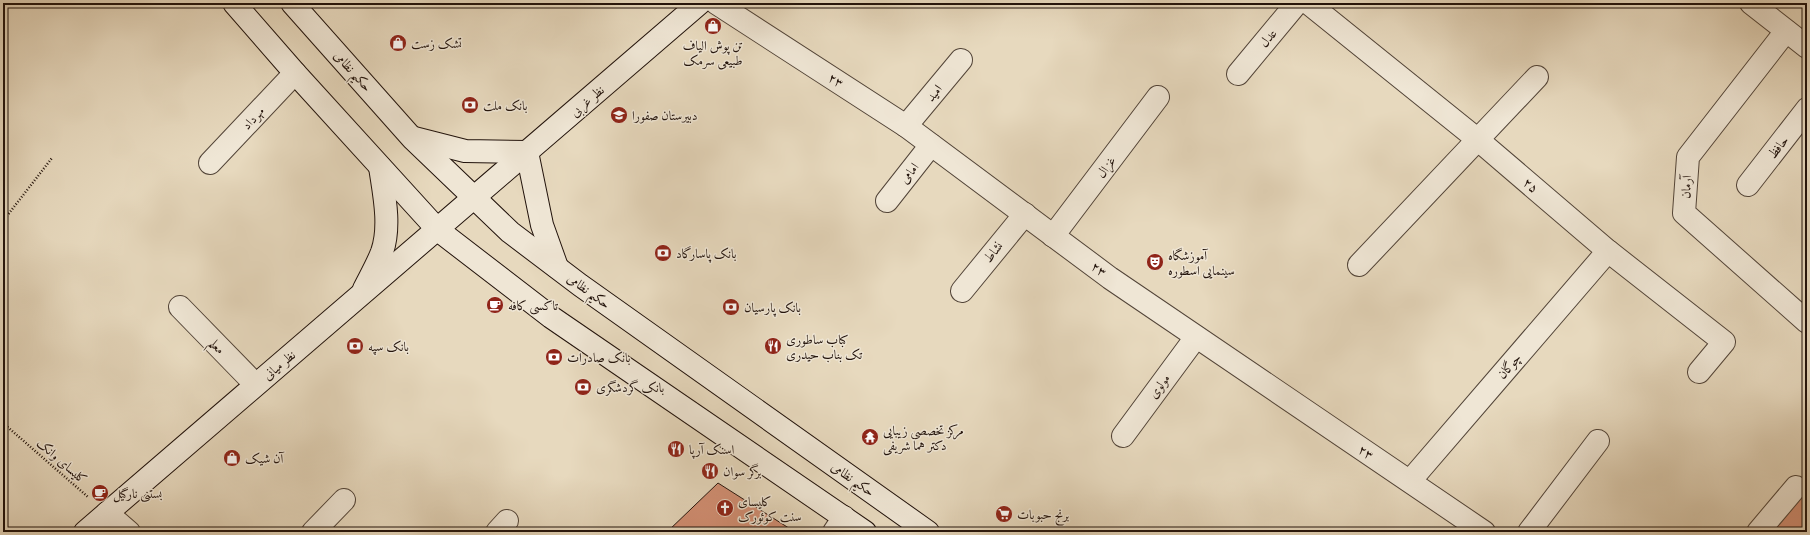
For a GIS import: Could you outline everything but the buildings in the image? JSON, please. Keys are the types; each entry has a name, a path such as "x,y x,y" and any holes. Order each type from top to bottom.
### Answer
{"street":[{"path":"234,3 295,73 438,230 551,317 839,524 865,532"},
{"name":"حکیم نظامی","path":"292,3 412,138 510,232 928,532"},
{"name":"نظر غربی","path":"473,198 700,3"},
{"name":"۲۳","path":"716,3 906,126 1110,278 1410,481 1480,531"},
{"name":"عدل","path":"1238,74 1297,3"},
{"name":"۲۵","path":"1308,3 1477,139 1608,251 1724,342 1699,372"},
{"path":"1751,3 1807,47"},
{"name":"آرمان","path":"1786,31 1688,157 1684,213 1807,322"},
{"name":"امید","path":"906,126 961,60"},
{"name":"مهرداد","path":"210,163 295,73"},
{"path":"1359,265 1536,77"},
{"name":"غزال","path":"1053,236 1158,97"},
{"name":"حافظ","path":"1748,185 1807,109"},
{"path":"412,138 464,151 527,152 542,226 557,267"},
{"name":"امامی","path":"887,201 931,145"},
{"path":"360,297 382,252 386,236 386,203 380,167"},
{"name":"نظر میانی","path":"85,532 255,384 438,230 473,198"},
{"name":"نشاط","path":"962,291 1025,214"},
{"name":"چوگان","path":"1410,481 1608,251"},
{"name":"معلم","path":"180,307 255,384"},
{"name":"مولوی","path":"1123,436 1196,337"},
{"path":"1529,532 1598,441"},
{"path":"1758,532 1796,487"},
{"path":"313,532 344,500"},
{"path":"107,513 128,532"}],"path":[{"path":"3,221 52,158"},
{"name":"کلیسای وانک","path":"3,423 107,513"}],"place":[{"name":"تن پوش الیاف طبیعی سرمک","path":"713,26"},
{"name":"تشک زست","path":"398,43"},
{"name":"بانک ملت","path":"470,105"},
{"name":"دبیرستان صفورا","path":"619,115"},
{"name":"بانک پاسارگاد","path":"663,253"},
{"name":"آموزشگاه سینمایی اسطوره","path":"1155,262"},
{"name":"تاکسی کافه","path":"495,305"},
{"name":"بانک پارسیان","path":"731,307"},
{"name":"بانک سپه","path":"355,346"},
{"name":"کباب ساطوری تک بناب حیدری","path":"773,346"},
{"name":"بانک صادرات","path":"554,357"},
{"name":"بانک گردشگری","path":"583,387"},
{"name":"مرکز تخصصی زیبایی دکتر هما شریفی","path":"870,437"},
{"name":"اسنک آرپا","path":"676,449"},
{"name":"آن شیک","path":"232,458"},
{"name":"برگر سوان","path":"710,471"},
{"name":"بستنی نارگیل","path":"100,493"},
{"name":"کلیسای سنت کوئورک","path":"725,508"},
{"name":"برنج حبوبات","path":"1004,514"}]}
